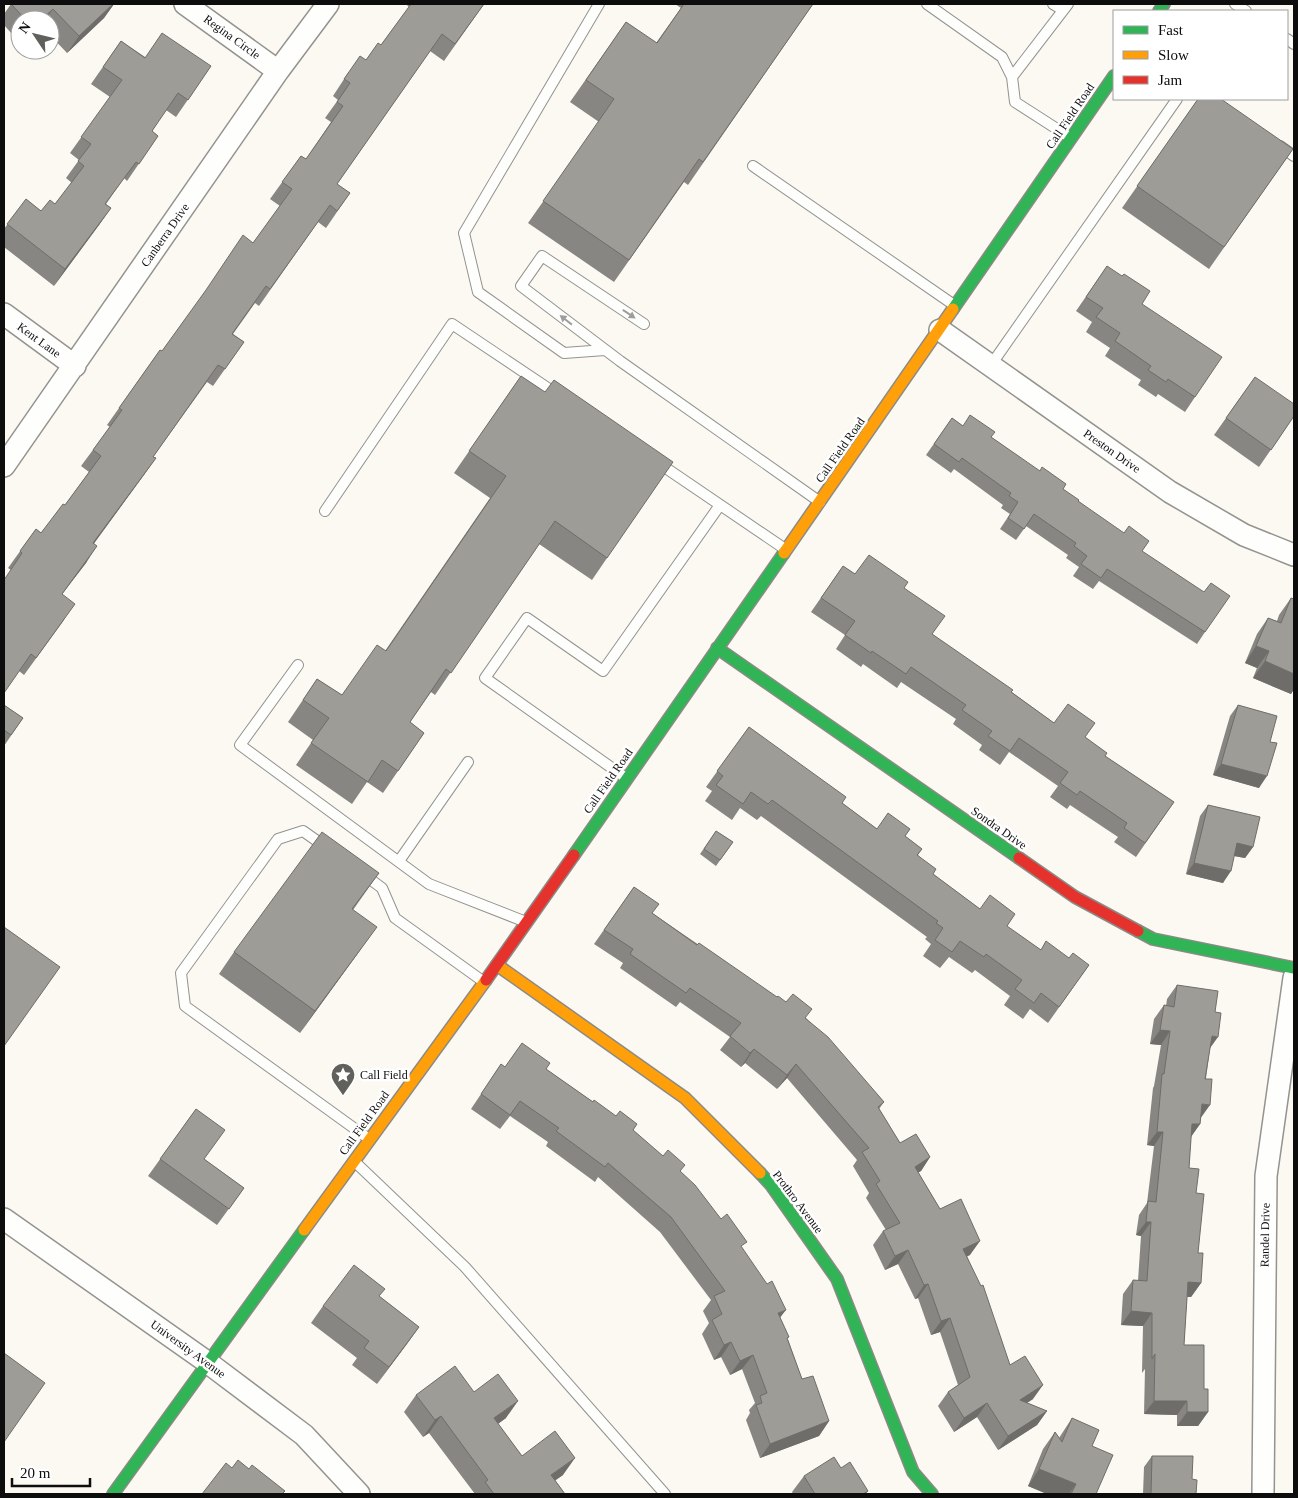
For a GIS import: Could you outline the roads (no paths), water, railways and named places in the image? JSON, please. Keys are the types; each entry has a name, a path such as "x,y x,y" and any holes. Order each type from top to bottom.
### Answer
{"main road":[{"name":"Call Field Road","path":"112,1494 497,965 940,330 1113,77"},
{"name":"Sondra Drive","path":"717,648 1075,898 1153,939 1294,968"},
{"name":"Prothro Avenue","path":"497,965 685,1098 771,1185 837,1279 913,1472 932,1494"}],"street":[{"name":"Regina Circle","path":"185,4 278,71"},
{"name":"Canberra Drive","path":"4,466 278,71 328,4"},
{"name":"Kent Lane","path":"4,314 74,366"},
{"name":"Preston Drive","path":"940,330 1170,492 1244,535 1294,554"},
{"name":"Randel Drive","path":"1263,1494 1266,1176 1294,978"},
{"name":"University Avenue","path":"4,1219 208,1362 304,1435 359,1494"}],"lane":[{"path":"599,4 464,233 478,292 564,353 605,350"},
{"path":"927,4 1002,57 1012,77 1014,102 1072,138"},
{"path":"1012,77 1065,7 1053,4"},
{"path":"990,365 1176,100"},
{"path":"1270,139 1294,156"},
{"path":"753,166 956,306"},
{"path":"644,324 542,256 521,286 605,350 820,502"},
{"path":"325,511 452,324 566,401"},
{"path":"647,456 786,550"},
{"path":"626,779 485,678 527,618 603,671 720,505"},
{"path":"298,665 240,745 430,884 527,922"},
{"path":"399,861 468,762"},
{"path":"334,854 303,831 278,839 181,973 185,1006 370,1139"},
{"path":"358,871 382,888 395,918 484,982"},
{"path":"354,1162 465,1267 664,1494"}],"place":[{"name":"Call Field","path":"343,1096"}]}
